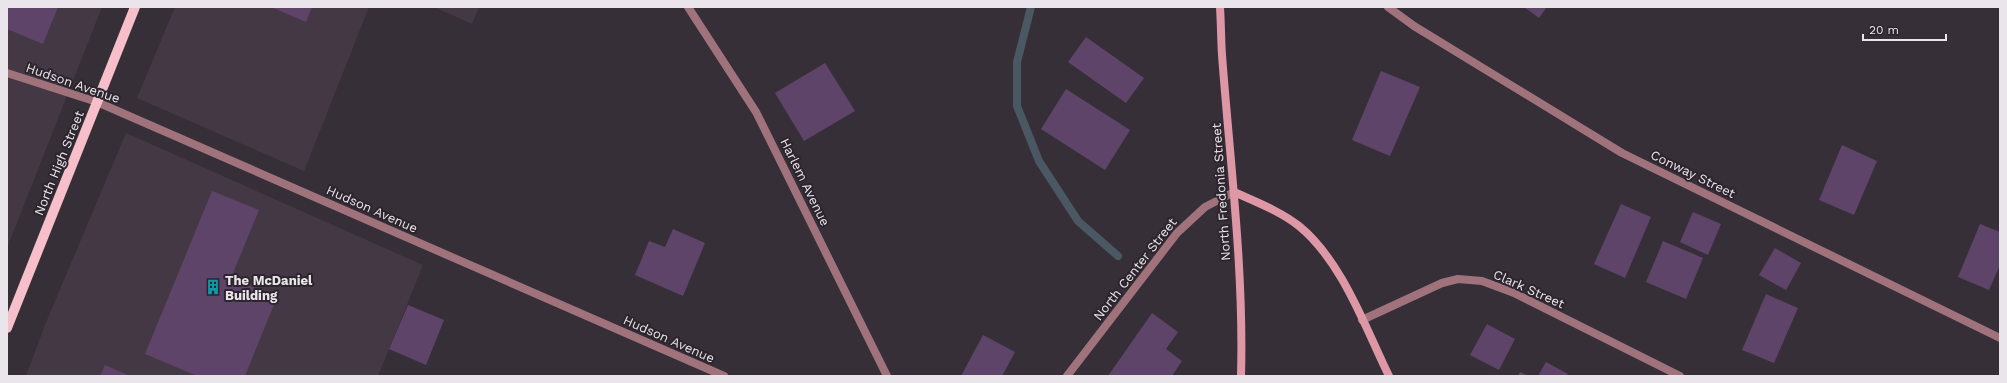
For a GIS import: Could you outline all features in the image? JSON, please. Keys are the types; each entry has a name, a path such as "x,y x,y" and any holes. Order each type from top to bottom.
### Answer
{"main road":[{"name":"North High Street","path":"7,328 135,7"}],"street":[{"name":"Harlem Avenue","path":"688,7 756,112 887,376"},
{"name":"North Fredonia Street","path":"1220,7 1222,54 1234,192 1240,287 1241,376"},
{"name":"Conway Street","path":"1388,7 1414,26 1622,153 2000,338"},
{"name":"Hudson Avenue","path":"7,73 97,102 724,376"},
{"path":"1234,192 1282,215 1298,226 1327,256 1362,320 1389,376"},
{"name":"North Center Street","path":"1067,376 1177,233 1205,207 1234,192"},
{"name":"Clark Street","path":"1362,320 1442,283 1458,279 1482,281 1514,293 1680,376"}],"shaded area":[{"path":"7,7 102,7 7,248"},
{"path":"175,7 369,7 304,171 137,98"},
{"path":"434,7 479,7 472,24"},
{"path":"126,133 423,265 378,376 26,376 45,325"}],"building":[{"path":"7,7 58,7 43,44 7,29"},
{"path":"271,7 312,7 306,22"},
{"path":"1524,7 1547,7 1539,18"},
{"path":"1086,37 1144,78 1126,103 1068,62"},
{"path":"825,63 855,111 804,141 775,93"},
{"path":"1381,71 1420,87 1390,156 1352,140"},
{"path":"1066,89 1130,130 1105,170 1041,129"},
{"path":"1842,145 1877,161 1854,215 1819,200"},
{"name":"The McDaniel Building","path":"212,191 259,210 231,278 277,297 245,376 197,376 145,354"},
{"path":"1621,204 1651,217 1625,278 1594,264"},
{"path":"1693,212 1721,224 1708,255 1680,242"},
{"path":"1980,224 2000,232 2000,265 1989,290 1958,277"},
{"path":"673,229 705,243 683,296 635,275 649,241 665,247"},
{"path":"1663,241 1703,258 1686,299 1646,282"},
{"path":"1775,248 1801,263 1786,290 1759,275"},
{"path":"1766,294 1798,308 1774,363 1742,350"},
{"path":"408,305 444,320 426,365 389,349"},
{"path":"1152,313 1178,332 1166,349 1182,361 1172,376 1108,376"},
{"path":"1487,324 1515,339 1499,370 1470,355"},
{"path":"983,335 1015,352 1002,376 961,376"},
{"path":"1546,362 1568,374 1566,376 1538,376"},
{"path":"105,365 130,376 100,376"},
{"path":"1520,372 1529,376 1518,376"}],"waterway":[{"path":"1031,7 1017,62 1017,106 1039,161 1078,221 1118,256"}],"place":[{"name":"The McDaniel Building","path":"213,287"}]}
